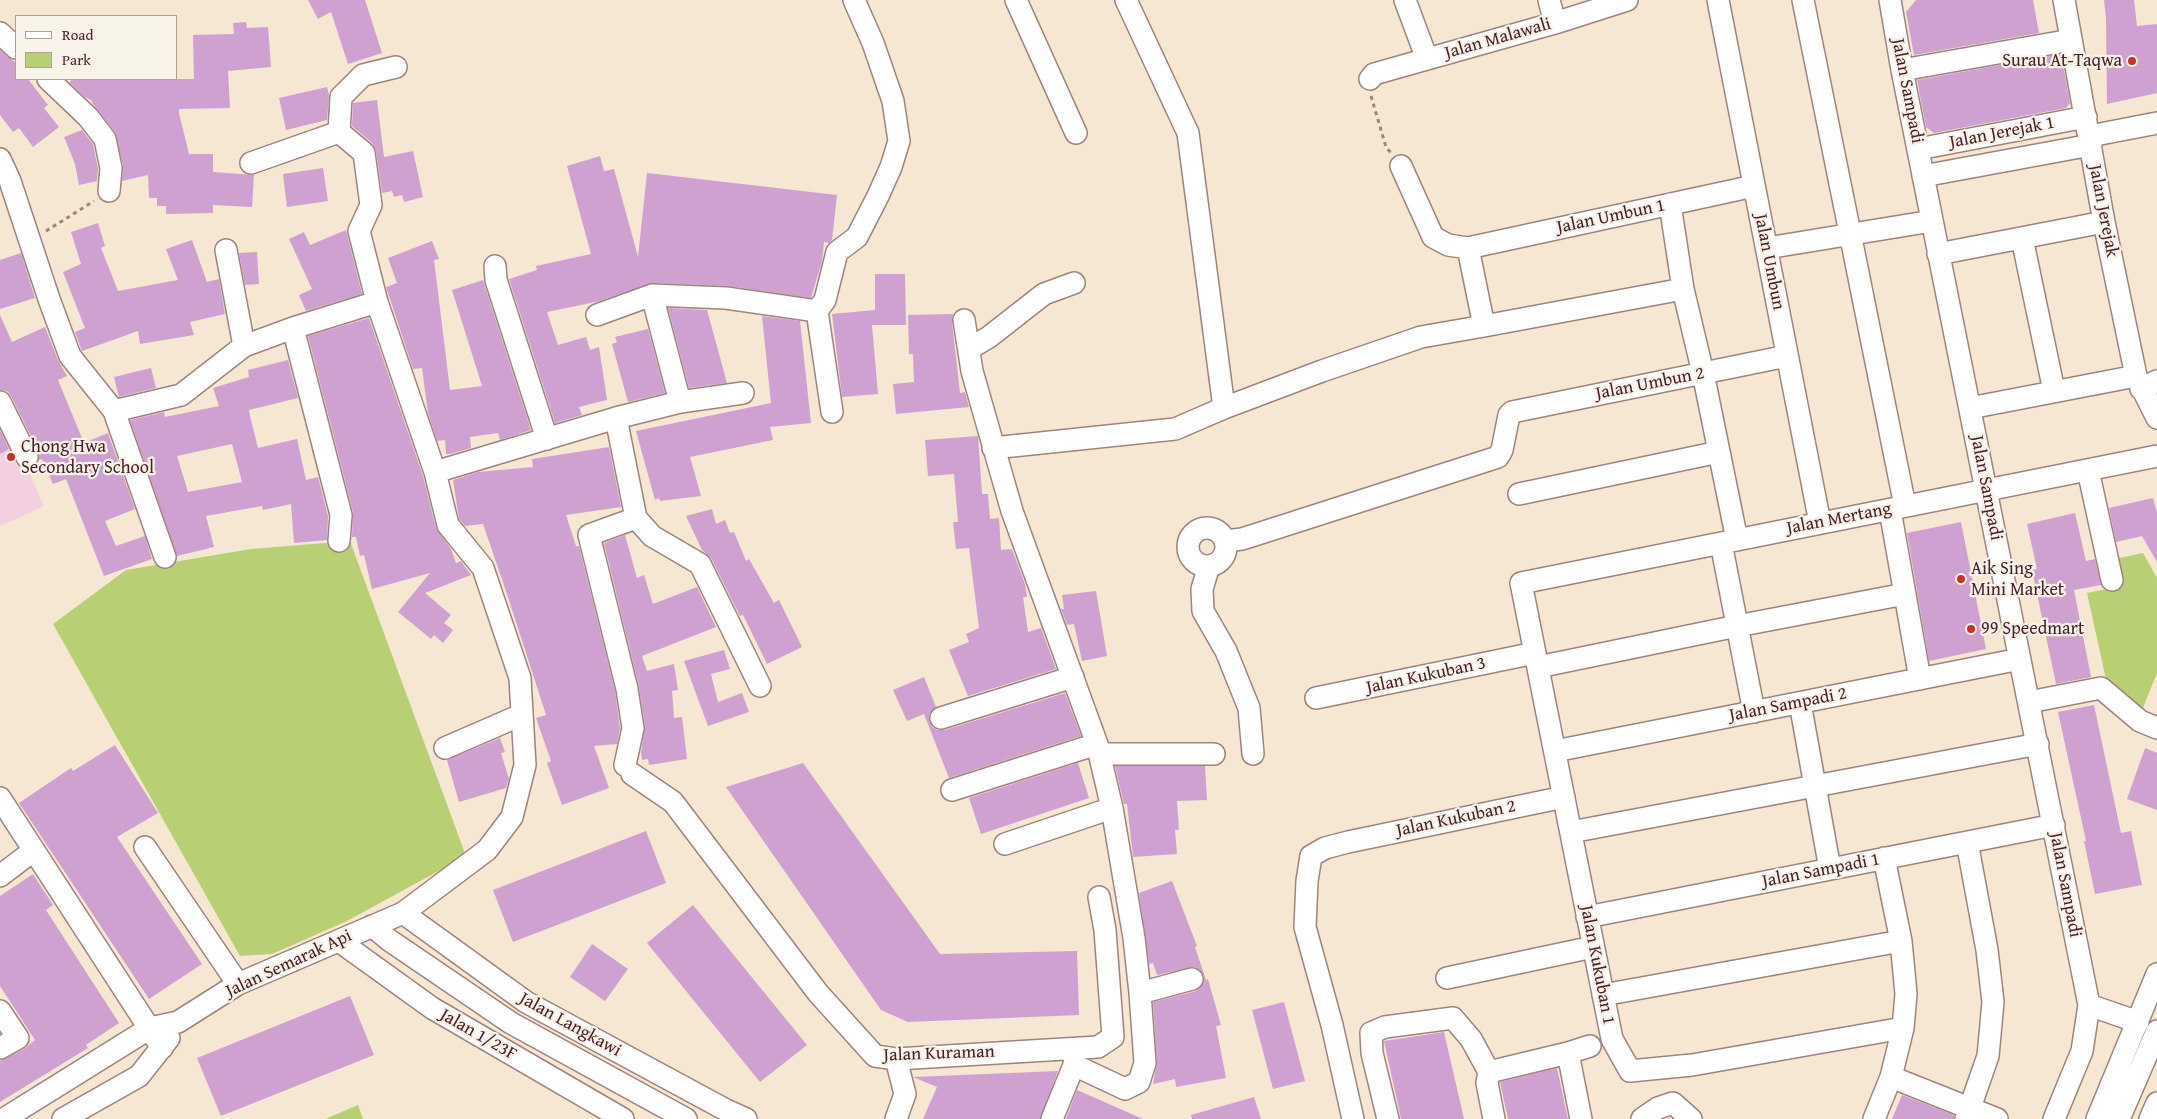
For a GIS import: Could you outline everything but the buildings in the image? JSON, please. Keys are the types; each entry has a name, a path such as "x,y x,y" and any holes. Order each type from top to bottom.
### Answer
{"street":[{"path":"832,412 817,311 825,300 837,252 857,237 885,182 899,141 893,101 854,0"},
{"path":"1016,0 1076,132"},
{"path":"1126,0 1188,133 1224,408"},
{"path":"1405,0 1427,59"},
{"path":"1549,0 1555,23"},
{"name":"Jalan Malawali","path":"1370,79 1374,74 1555,23 1627,0"},
{"name":"Jalan Umbun","path":"1718,0 1820,523"},
{"path":"1803,0 1850,235 1897,508 1905,594 1920,679"},
{"name":"Jalan Sampadi","path":"1890,0 1938,254 1987,490 2089,1005 2082,1051 2054,1119"},
{"name":"Jalan Jerejak","path":"2064,0 2104,222 2145,382 2157,418"},
{"path":"0,33 15,47"},
{"path":"1902,70 2071,40"},
{"path":"251,163 339,132 341,97 363,75 396,67"},
{"path":"49,80 88,117 105,139 110,168 109,191"},
{"path":"2089,133 2157,123"},
{"name":"Jalan Semarak Api","path":"4,1119 150,1028 178,1022 238,984 403,913 487,850 512,817 524,765 520,678 483,568 448,525 435,472 377,302 359,231 371,205 364,153 339,132"},
{"name":"Jalan Jerejak 1","path":"1918,149 2089,133"},
{"name":"Jalan Jerejak 1","path":"1924,176 2089,133"},
{"path":"0,159 10,181 70,356 114,411 165,557"},
{"path":"1401,166 1433,237 1448,245 1468,248 1484,326"},
{"name":"Jalan Umbun 1","path":"1468,248 1754,186"},
{"path":"1670,204 1683,289 1719,452 1737,626 1754,712"},
{"path":"1767,248 1932,221"},
{"path":"1938,254 2104,222"},
{"path":"2022,238 2054,391"},
{"path":"226,250 244,346"},
{"path":"496,266 496,280 546,439"},
{"path":"969,349 989,338 1044,294 1074,283"},
{"path":"993,448 1175,429 1224,408 1322,371 1421,337 1683,289"},
{"path":"597,315 652,295 726,298 817,311"},
{"path":"652,295 680,402"},
{"path":"114,411 180,395 244,346 293,328 377,302"},
{"path":"964,320 972,371 1012,512 1098,749 1112,808 1136,955 1145,1063 1139,1082 1125,1089 1075,1056 1052,1119"},
{"path":"293,328 341,515 339,541"},
{"name":"Jalan Umbun 2","path":"1225,541 1242,539 1498,457 1502,450 1509,416 1512,412 1788,356"},
{"path":"1970,408 2054,391 2145,382"},
{"path":"435,472 616,418 680,402 743,393"},
{"path":"0,402 27,457"},
{"path":"616,418 636,518 652,536 700,564 760,686"},
{"path":"1519,494 1719,452"},
{"name":"Jalan Mertang","path":"1522,583 2157,456"},
{"path":"2088,470 2112,580"},
{"name":"Jalan Kuraman","path":"636,518 589,535 627,689 633,728 629,769 673,802 818,993 874,1056 896,1059 1075,1056 1098,1047 1113,1037 1105,930 1100,897"},
{"path":"1206,528 1218,532 1225,541 1223,557 1219,562 1209,566 1197,563 1189,554 1188,542 1195,532 1206,528"},
{"path":"1209,566 1202,589 1204,611 1226,651 1249,708 1253,754"},
{"name":"Jalan Kukuban 1","path":"1522,583 1612,1039 1630,1071 1692,1065 1903,1028"},
{"name":"Jalan Kukuban 3","path":"1316,698 1737,626 1905,594"},
{"name":"Jalan Sampadi 2","path":"1555,752 2020,658"},
{"path":"941,718 1073,677"},
{"path":"2029,702 2101,688 2140,721 2157,728"},
{"path":"1800,703 1830,869"},
{"path":"445,748 521,715"},
{"path":"1571,832 2038,744"},
{"path":"952,790 1098,749 1214,754"},
{"name":"Jalan Kukuban 2","path":"1353,1119 1332,1026 1305,926 1307,881 1311,856 1325,848 1348,842 1564,797"},
{"path":"0,798 162,1048"},
{"path":"1004,844 1112,808"},
{"name":"Jalan Sampadi 1","path":"1587,917 2054,825"},
{"path":"1967,842 1987,950 1993,1002 1988,1056 1968,1114"},
{"path":"145,847 238,984"},
{"path":"0,876 33,851"},
{"path":"1874,1119 1891,1077 1903,1028 1906,994 1901,941 1884,858"},
{"name":"Jalan Langkawi","path":"403,913 526,1002 724,1115 746,1119"},
{"name":"Jalan Langkawi","path":"372,926 389,940 511,1023 686,1119"},
{"name":"Jalan 1/23F","path":"339,941 432,1008 623,1119"},
{"path":"1603,995 1901,941"},
{"path":"1447,978 1593,946"},
{"path":"1107,959 1136,955"},
{"path":"2119,1119 2149,1018 2157,974"},
{"path":"1140,993 1192,979"},
{"path":"2089,1005 2149,1018"},
{"path":"0,1011 18,1038 0,1048"},
{"path":"1388,1119 1372,1053 1371,1033 1385,1027 1453,1018 1472,1039 1489,1072 1487,1083 1494,1119"},
{"path":"2097,1119 2149,1018"},
{"name":"Jalan Semarak Api","path":"64,1119 140,1076 162,1048 178,1022"},
{"path":"1489,1072 1590,1046"},
{"path":"1568,1053 1581,1119"},
{"path":"896,1059 905,1094 896,1119"},
{"path":"1891,1077 1968,1114 1997,1119"},
{"path":"1642,1119 1658,1108 1673,1103 1691,1119"},
{"path":"2150,1119 2157,1103"}],"path":[{"path":"1370,79 1370,95 1386,147 1401,166"},
{"path":"30,241 109,191"}],"shaded area":[{"name":"Chong Hwa Secondary School","path":"0,408 44,506 0,526"}],"green space":[{"path":"350,541 466,856 347,921 272,954 240,956 53,624 126,570 251,549"},
{"path":"2143,553 2157,578 2157,673 2142,710 2106,679 2087,593 2122,586 2115,559"},
{"path":"358,1105 363,1119 325,1119"}],"place":[{"name":"Surau At-Taqwa","path":"2132,61"},
{"name":"Chong Hwa Secondary School","path":"11,457"},
{"name":"Aik Sing Mini Market","path":"1961,579"},
{"name":"99 Speedmart","path":"1971,629"}]}
